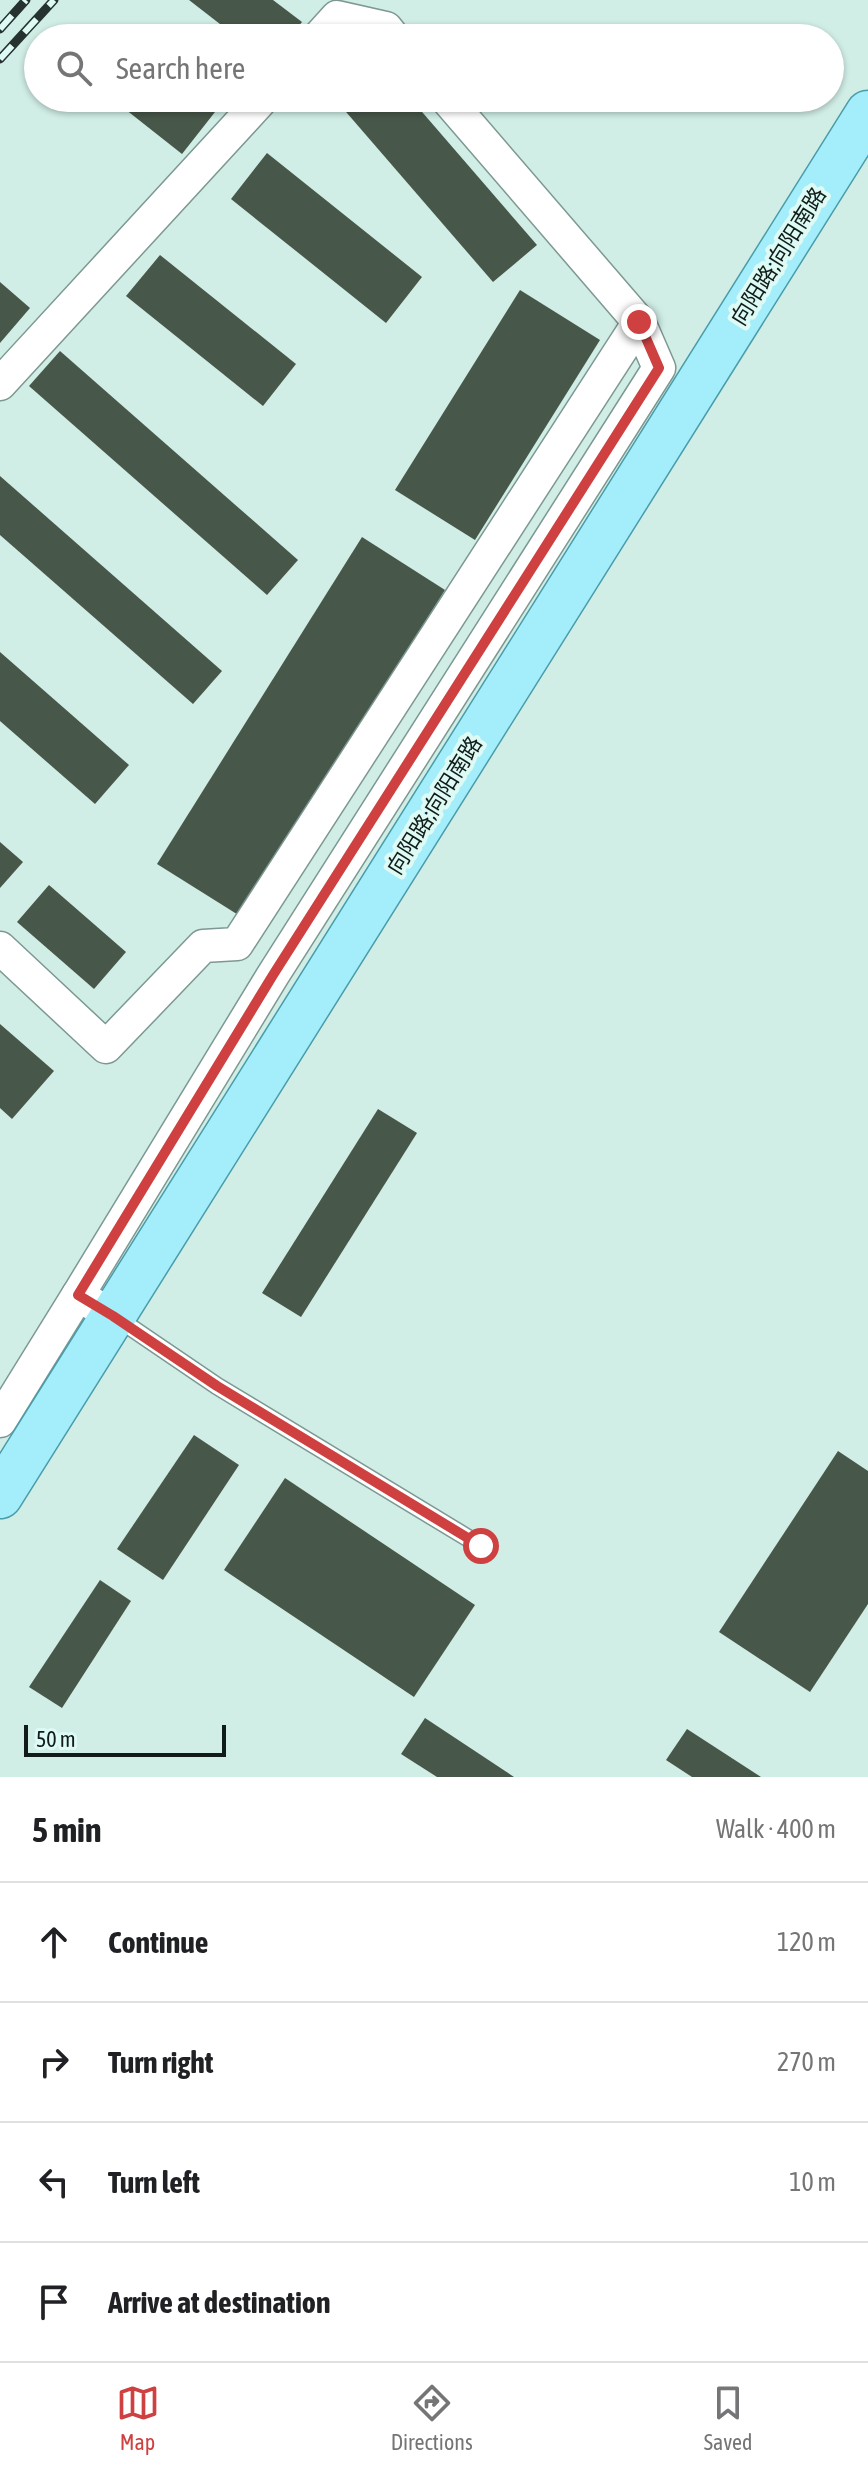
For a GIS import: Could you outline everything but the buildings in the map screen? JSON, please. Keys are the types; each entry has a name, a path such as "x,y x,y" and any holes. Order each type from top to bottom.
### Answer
{"main road":[{"name":"向阳路;向阳南路","path":"0,1496 95,1306 868,113"}],"street":[{"path":"331,24 337,17 368,24"},
{"path":"0,384 250,112"},
{"path":"0,1421 95,1306 273,975 659,368 639,322 458,112"},
{"path":"0,948 106,1047 203,946 237,944 639,322"}],"lane":[{"path":"95,1306 217,1386 481,1546"}],"railway":[{"path":"0,29 26,0"},
{"path":"32,24 54,0"},
{"path":"0,59 24,33"}],"route":[{"path":"481,1546 217,1386 78,1295 273,975 659,368 639,322"}]}
